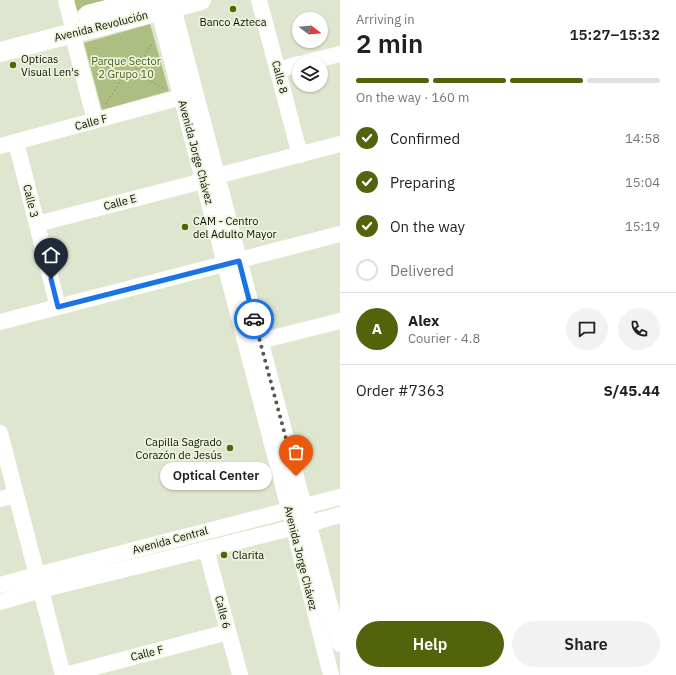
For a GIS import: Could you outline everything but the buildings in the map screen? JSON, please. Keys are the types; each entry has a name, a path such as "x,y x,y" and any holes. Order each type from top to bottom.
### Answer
{"main road":[{"name":"Avenida Revolución","path":"0,38 72,26 160,4 201,0"},
{"name":"Avenida Revolución","path":"0,52 72,26"}],"street":[{"path":"66,0 95,120"},
{"name":"Calle 8","path":"259,0 300,155"},
{"name":"Avenida Jorge Chávez","path":"160,4 182,97 210,178"},
{"name":"Avenida Jorge Chávez","path":"160,4 210,178 301,526 340,644"},
{"path":"328,57 340,54"},
{"path":"278,70 292,66"},
{"name":"Calle F","path":"0,146 182,97"},
{"name":"Calle 3","path":"16,142 58,307"},
{"name":"Calle E","path":"37,224 340,144"},
{"path":"0,322 340,234"},
{"name":"Avenida Jorge Chávez","path":"232,262 260,341 296,508"},
{"path":"260,341 340,320"},
{"path":"0,433 36,575 64,675"},
{"path":"0,499 16,495"},
{"name":"Avenida Central","path":"0,585 340,497"},
{"name":"Avenida Central","path":"0,602 41,590 340,515"},
{"name":"Avenida Jorge Chávez","path":"301,526 331,675"},
{"name":"Calle 6","path":"206,549 240,675"},
{"name":"Calle F","path":"64,675 228,632"}],"path":[{"path":"152,36 156,48"},
{"path":"95,120 124,75 134,72 154,42"},
{"path":"90,65 88,58 124,75"},
{"path":"134,72 167,91 165,84"}],"green space":[{"path":"73,0 118,0 75,11"},
{"name":"Parque Sector 2 Grupo 10","path":"150,24 169,91 102,110 84,43"}],"way so far":[{"path":"254,319 296,476"}],"place":[{"name":"Banco Azteca","path":"233,9"},
{"name":"Opticas Visual Len's","path":"13,65"},
{"name":"CAM - Centro del Adulto Mayor","path":"185,227"},
{"name":"Capilla Sagrado Corazón de Jesús","path":"230,448"},
{"name":"Optical Center","path":"296,476"},
{"name":"Clarita","path":"224,555"}],"route":[{"path":"51,279 58,307 239,261 254,319"}]}
